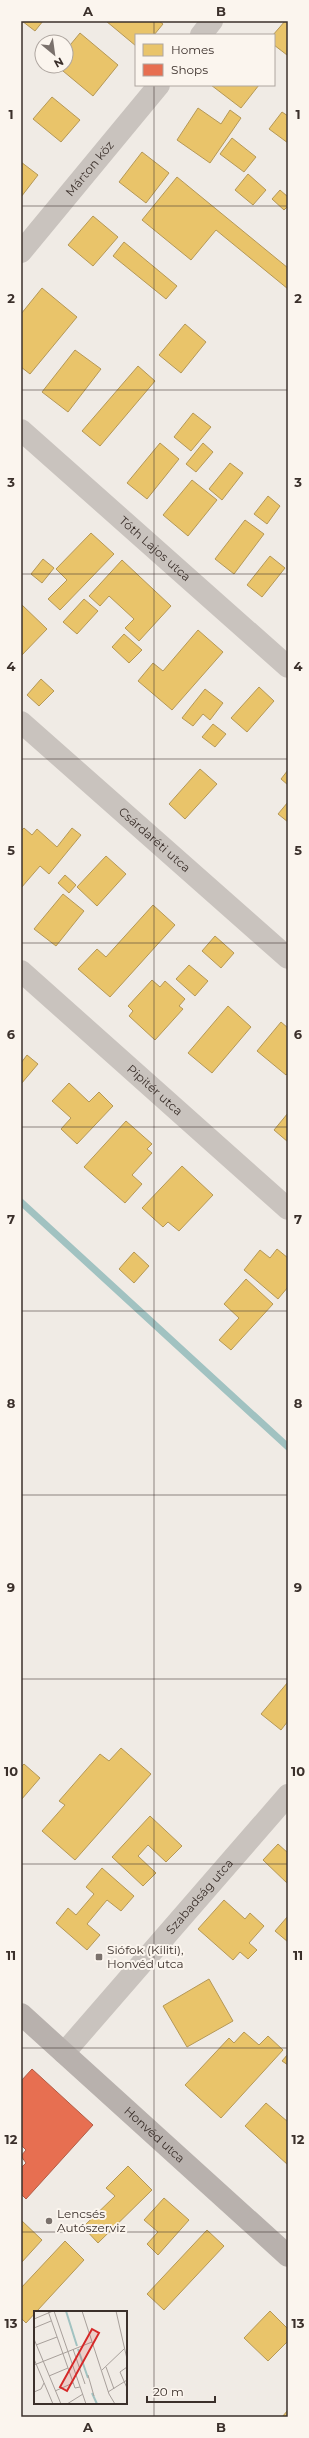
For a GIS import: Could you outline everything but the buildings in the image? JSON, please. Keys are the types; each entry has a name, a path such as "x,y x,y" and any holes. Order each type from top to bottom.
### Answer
{"main road":[{"name":"Honvéd utca","path":"21,2014 288,2256"}],"street":[{"path":"202,34 212,21"},
{"name":"Márton köz","path":"21,252 158,86"},
{"name":"Tóth Lajos utca","path":"21,430 288,667"},
{"name":"Csárdaréti utca","path":"21,722 288,958"},
{"name":"Pipitér utca","path":"21,971 288,1209"},
{"name":"Szabadság utca","path":"64,2053 288,1795"}],"waterway":[{"path":"21,1202 288,1447"}],"place":[{"name":"Siófok (Kiliti), Honvéd utca","path":"99,1957"},
{"name":"Lencsés Autószerviz","path":"49,2221"}]}
